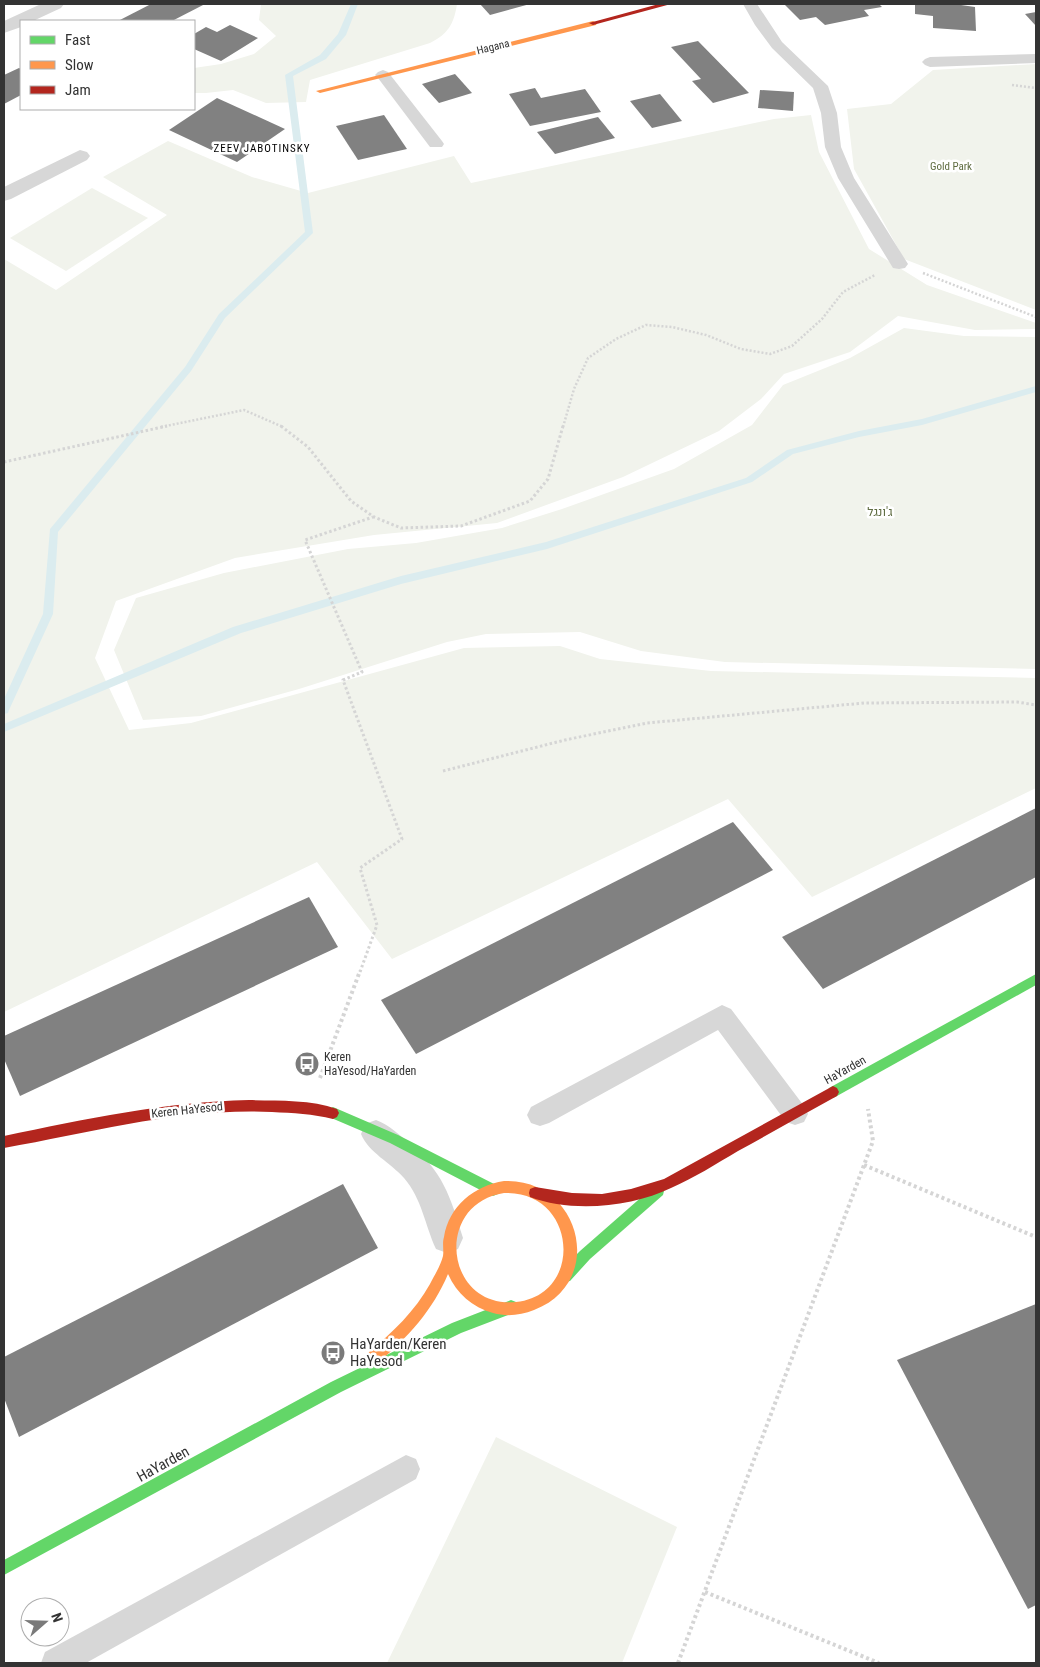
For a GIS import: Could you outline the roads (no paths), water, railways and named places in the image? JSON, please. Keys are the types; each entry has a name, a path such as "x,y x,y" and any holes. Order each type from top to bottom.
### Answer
{"street":[{"path":"21,20 54,4"},
{"name":"Hagana","path":"320,91 667,4"},
{"path":"4,28 20,20"},
{"path":"4,195 80,156"},
{"name":"HaYarden","path":"535,1192 576,1200 603,1201 635,1195 667,1184 1036,979"},
{"name":"Keren HaYesod","path":"4,1142 138,1116 220,1106 272,1104 331,1113 385,1134 493,1190"},
{"name":"Keren HaYesod","path":"369,1128 415,1168 434,1196 448,1249"},
{"name":"HaYarden","path":"565,1276 585,1255 667,1184"},
{"path":"514,1188 535,1192 553,1204 566,1221 572,1236 572,1257 565,1276 551,1293 532,1304 511,1307 489,1304 469,1294 455,1278 448,1249 454,1219 467,1203 493,1190 514,1188"},
{"name":"HaYarden","path":"336,1387 414,1322 437,1288 448,1249"},
{"name":"HaYarden","path":"4,1568 336,1387 457,1328 511,1307"}],"lane":[{"path":"750,4 762,25 777,45 820,86 829,113 833,147 846,178 899,264"},
{"path":"930,62 1036,58"},
{"path":"383,75 436,144"},
{"path":"540,1114 722,1016 794,1114"},
{"path":"56,1663 406,1469"}],"waterway":[{"path":"4,710 48,614 53,531 188,369 222,316 309,233 289,75 323,57 342,35 354,4"},
{"path":"4,728 237,630 401,580 547,545 749,480 790,452 859,434 922,422 1036,389"}],"place":[{"name":"Keren HaYesod/HaYarden","path":"307,1064"},
{"name":"HaYarden/Keren HaYesod","path":"333,1353"}],"district":[{"name":"ZEEV JABOTINSKY","path":"262,148"}],"park label":[{"name":"Gold Park","path":"951,166"},
{"name":"ג'ונגל","path":"880,512"}]}
